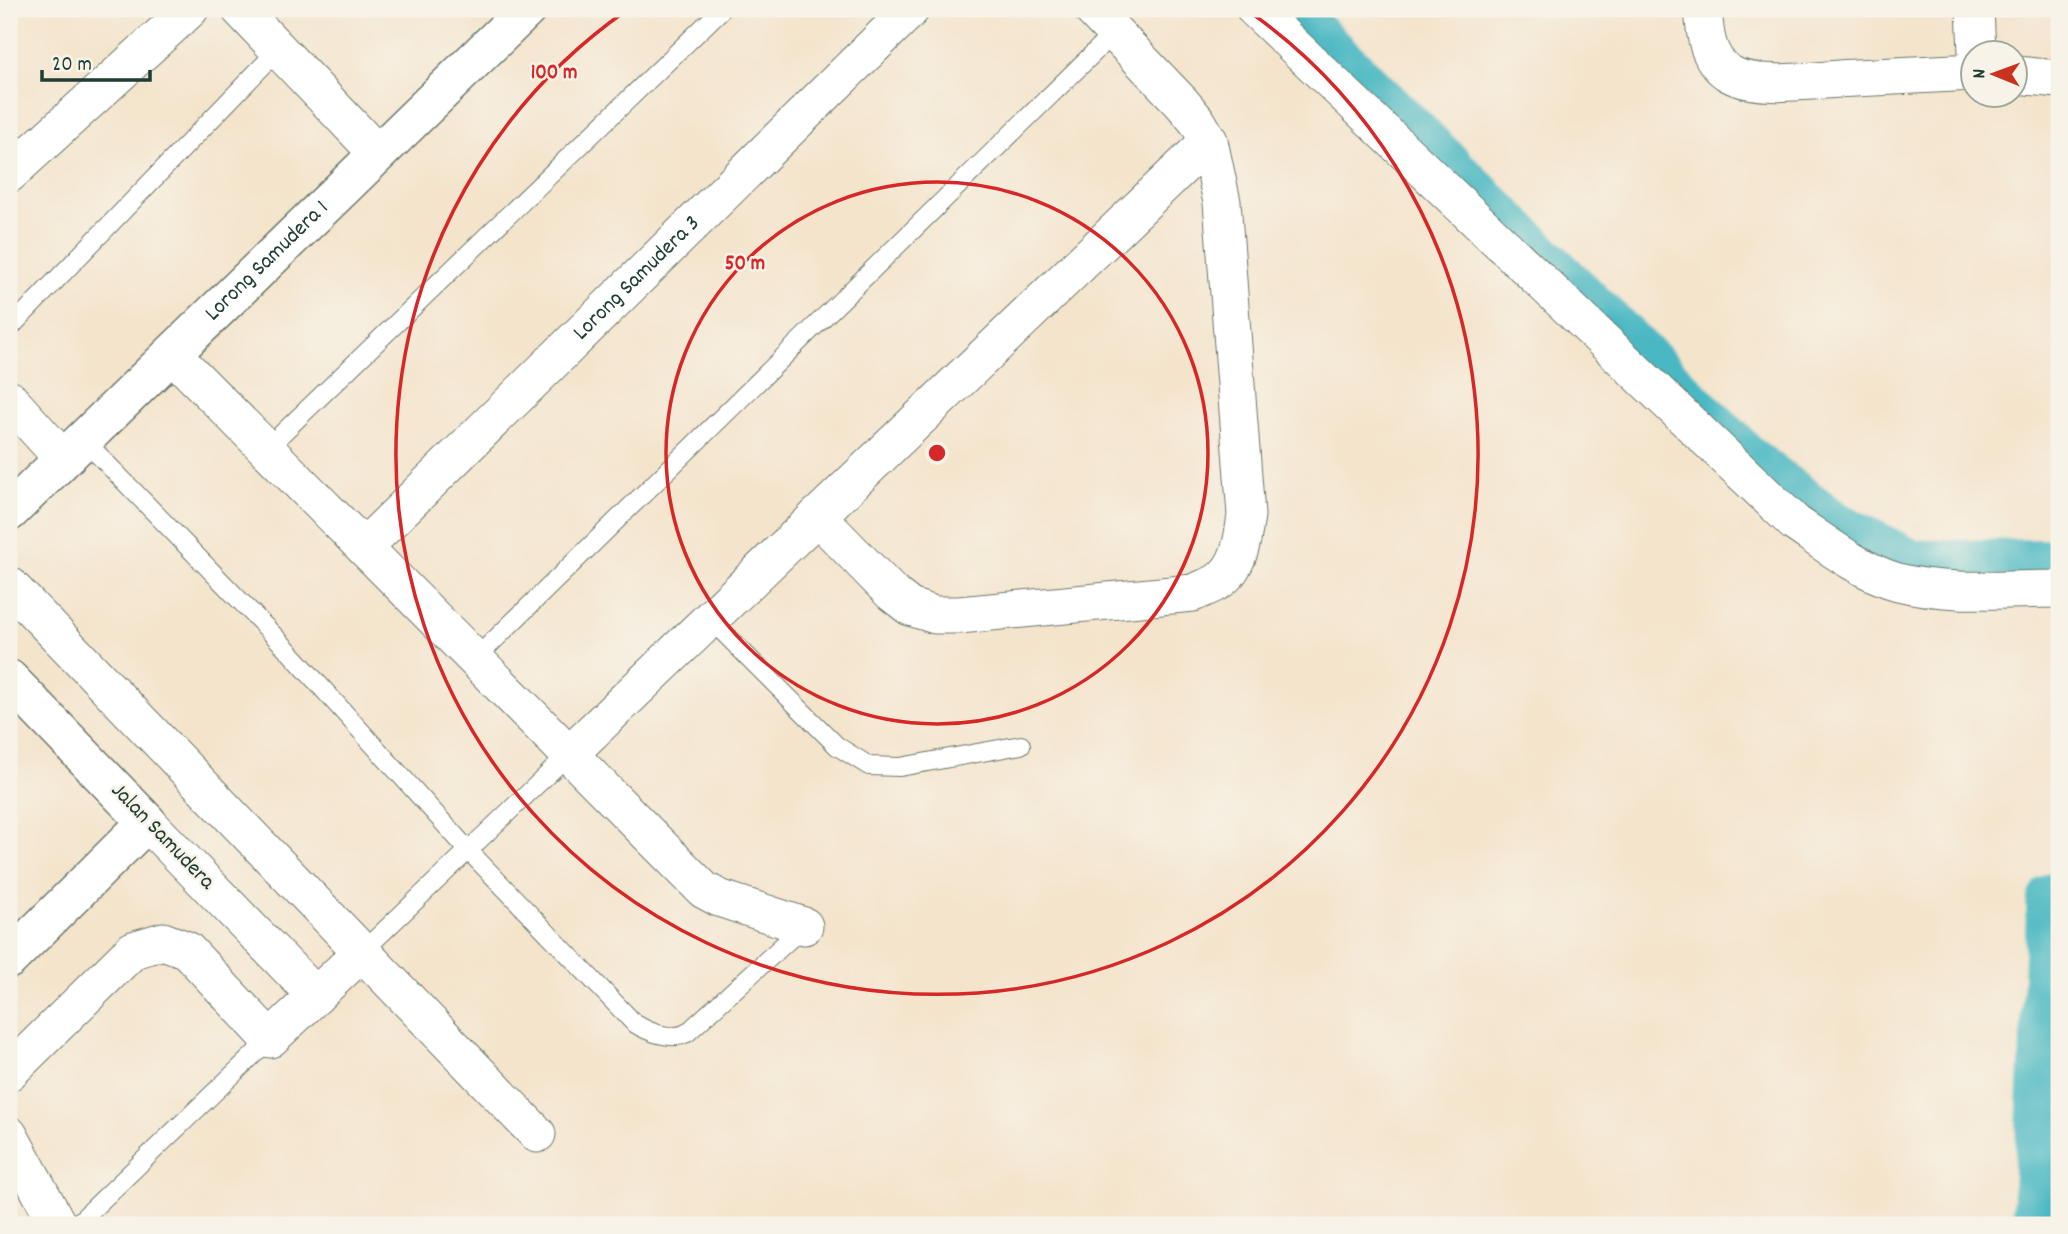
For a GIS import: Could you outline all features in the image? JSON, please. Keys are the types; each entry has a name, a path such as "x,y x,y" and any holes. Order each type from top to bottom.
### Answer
{"street":[{"path":"9,174 190,9"},
{"path":"240,9 377,154"},
{"name":"Lorong Samudera 1","path":"9,512 527,9"},
{"name":"Lorong Samudera 3","path":"364,547 911,9"},
{"path":"1255,9 1795,523 1849,560 1897,581 1943,588 2059,589"},
{"path":"1703,9 1705,40 1713,57 1724,70 1743,79 1773,82 1960,73"},
{"path":"1975,9 1976,38"},
{"path":"817,516 891,593 910,607 935,615 1193,593 1220,581 1234,564 1242,545 1246,515 1222,202 1209,141 1190,112 1104,21"},
{"path":"2030,76 2059,79"},
{"path":"569,754 1209,141"},
{"path":"172,354 704,890 719,898 804,926"},
{"path":"9,399 73,449"},
{"path":"9,585 537,1134"},
{"name":"Jalan Samudera","path":"9,679 316,996"},
{"path":"9,959 147,822"},
{"path":"9,1072 133,950 163,941 187,950 270,1039 362,952"},
{"path":"9,1135 58,1225"}],"lane":[{"path":"266,449 722,9"},
{"path":"475,659 1104,21"},
{"path":"9,329 278,50"},
{"path":"73,449 287,649 468,850 634,1023 671,1037 680,1037 804,926"},
{"path":"710,619 837,746 869,766 900,767 1021,745"},
{"path":"362,952 569,754"},
{"path":"76,1225 270,1039"}],"waterway":[{"path":"1296,9 1753,457 1835,519 1914,559 2059,558"},
{"path":"2044,1225 2059,903"}]}
